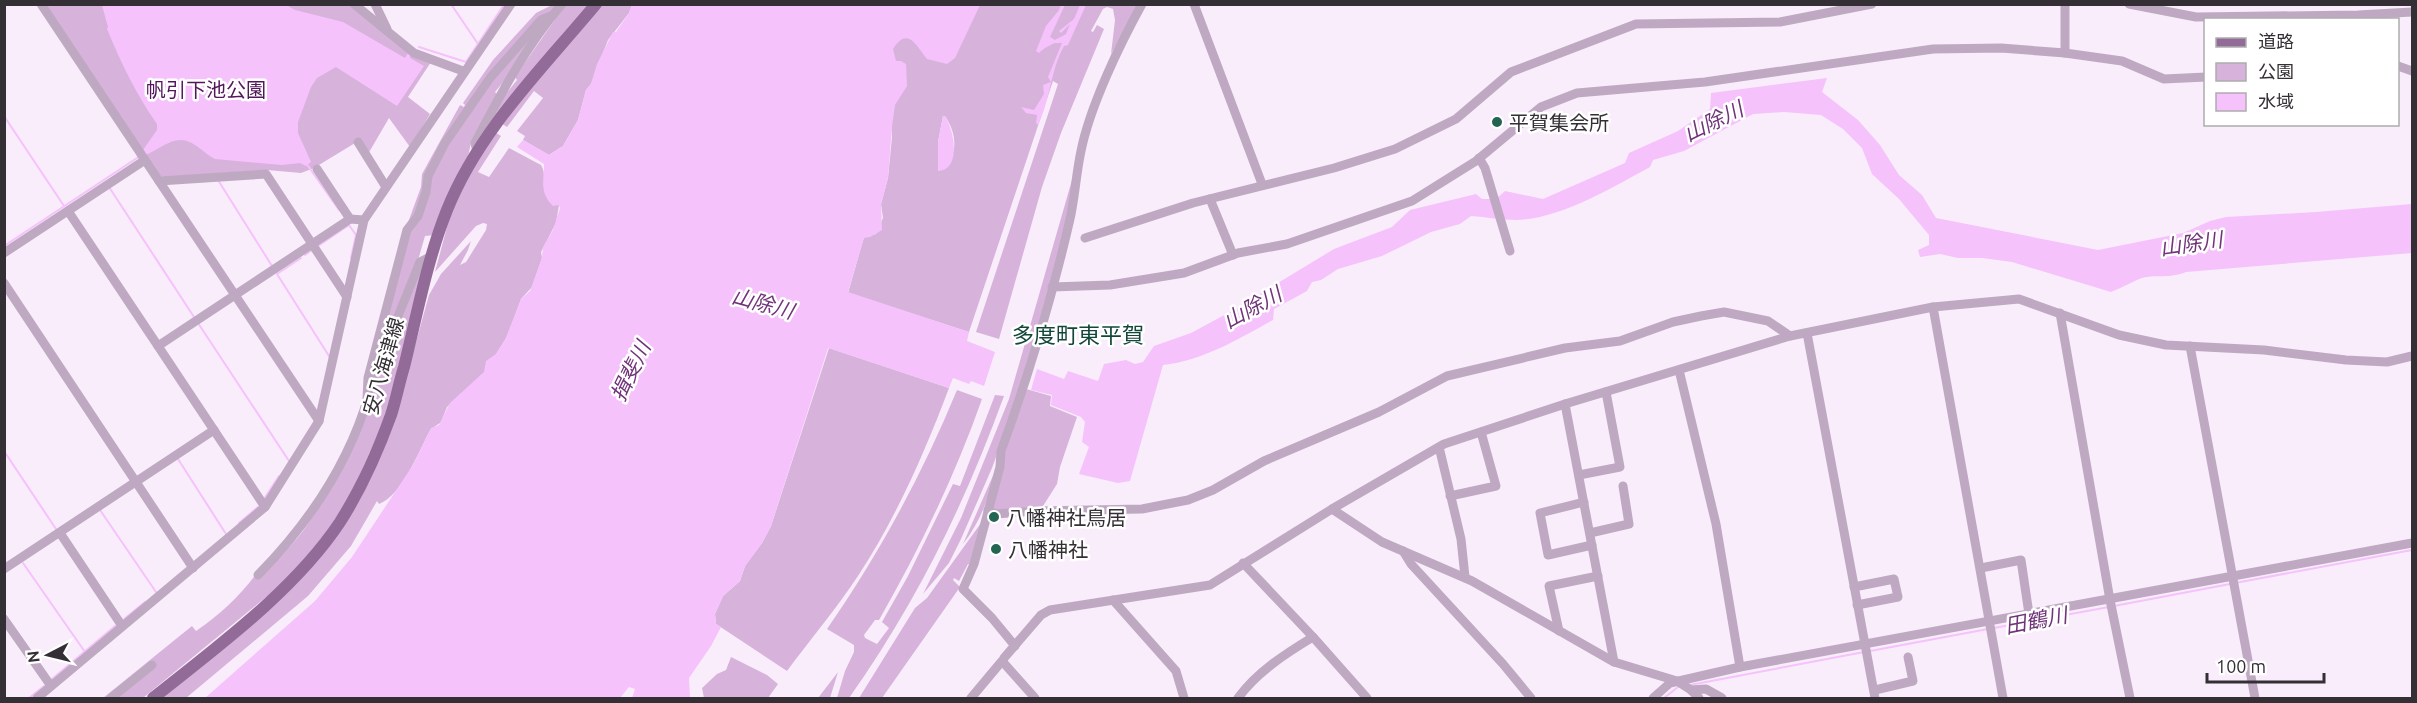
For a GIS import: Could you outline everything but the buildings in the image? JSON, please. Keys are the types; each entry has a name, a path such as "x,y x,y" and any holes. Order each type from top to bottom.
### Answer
{"main road":[{"name":"安八海津線","path":"153,699 290,583 321,549 341,520 366,474 391,414 432,256 447,210 477,152 508,108 596,4"}],"street":[{"path":"41,4 319,421"},
{"path":"354,4 414,53 463,71"},
{"path":"375,4 390,35"},
{"path":"477,152 475,143 498,98 562,4"},
{"path":"1015,646 992,618 963,589 974,564 1000,467 1001,451 1034,353 1052,287 1070,218 1080,152 1108,74 1142,4"},
{"path":"1194,4 1262,184"},
{"path":"1085,238 1262,184 1334,168 1395,149 1456,118 1511,72 1636,24 1780,22 1872,4"},
{"path":"2065,4 2065,53"},
{"path":"2129,4 2196,17 2412,12"},
{"path":"37,699 265,507 319,421 364,220 509,5"},
{"path":"367,399 368,378 407,230 418,216 426,192 428,176 445,143 490,78 541,20 552,16"},
{"path":"1052,287 1110,285 1184,273 1233,255 1287,244 1412,201 1479,158 1541,107 1577,93 1705,82 1933,49 2001,48 2065,53 2122,61 2164,79 2204,77"},
{"path":"358,142 386,187"},
{"path":"4,253 68,211 143,156"},
{"path":"1479,158 1485,168 1499,222 1510,252"},
{"path":"316,170 350,219"},
{"path":"159,181 266,174 347,297"},
{"path":"1210,199 1233,255"},
{"path":"68,211 265,507"},
{"path":"158,346 350,219 364,220"},
{"path":"258,575 288,544 327,490 353,438 388,340 420,262 432,256"},
{"path":"4,284 193,568"},
{"path":"1004,658 1041,615 1050,610 1210,585 1332,509 1444,444 1565,404 1790,336 1933,307 2019,299 2119,335 2166,345 2264,350 2386,362 2412,356"},
{"path":"1933,307 2003,699"},
{"path":"988,510 996,514 1142,509 1188,500 1214,490 1264,461 1379,412 1447,376 1565,348 1620,341 1654,328 1692,318 1724,312 1768,321 1790,336"},
{"path":"2060,313 2130,699"},
{"path":"1808,333 1875,694 1913,681 1908,657"},
{"path":"2190,346 2255,699"},
{"path":"1679,370 1716,524 1740,667"},
{"path":"1579,475 1620,467 1606,392"},
{"path":"1565,404 1614,662"},
{"path":"4,569 214,430"},
{"path":"1450,496 1496,486 1481,432"},
{"path":"1440,451 1461,539 1465,578"},
{"path":"1590,533 1629,524 1623,486"},
{"path":"1584,502 1540,513 1548,555 1592,545"},
{"path":"1332,509 1382,542 1465,578 1614,662 1685,686 1699,699"},
{"path":"60,533 122,626"},
{"path":"1685,686 1740,667 1867,651 1989,627 2030,614 2111,604 2412,543"},
{"path":"1403,551 1411,564 1503,664 1531,699"},
{"path":"1981,568 2021,560 2030,614"},
{"path":"1243,563 1367,699"},
{"path":"1559,631 1550,586 1598,576"},
{"path":"1854,587 1894,579 1898,597 1857,605"},
{"path":"1113,600 1176,670 1184,699"},
{"path":"4,619 51,686"},
{"path":"1238,699 1258,675 1287,653 1313,638"},
{"path":"971,699 1002,661 1035,699"},
{"path":"111,699 152,665"},
{"path":"1653,699 1671,683 1706,689 1722,699"}],"green space":[{"name":"帆引下池公園","path":"44,5 351,5 431,62 408,97 430,114 410,147 389,118 368,154 360,140 314,168 301,173 267,170 164,177 158,175"},
{"path":"552,5 559,5 551,13 541,17 444,142 416,216 406,228 421,187 422,174 460,105 464,107 463,103 493,60 536,13"},
{"path":"565,5 588,5 486,132 501,100 517,80 515,77"},
{"path":"601,5 632,5 629,13 608,40 591,84 586,90 578,120 563,146 549,155 523,140 525,136 517,131 543,98 534,91 507,127 501,123"},
{"path":"898,5 1139,5 1111,54 1115,20 1113,9 1107,7 1103,9 1091,31 1093,32 1097,25 1104,29 1061,133 1042,187 999,339 976,332 1058,84 1053,81 969,332 848,293 864,237 876,234 883,218 881,204 888,178 892,137 888,69","holes":["943,116 952,131 954,146 950,160 938,171 938,142"]},
{"path":"544,22 513,70 495,92 498,95 471,143 467,161 435,235 425,236 412,281 372,376 397,276 430,179 466,116"},
{"path":"495,132 501,136 478,172 489,177 509,148 541,165 548,200 553,205 559,205 556,223 541,252 542,258 532,287 521,299 508,335 485,372 447,407 441,422 429,432 402,484 387,500 379,504 377,501 351,546 308,596 186,698 160,698 320,558 395,418 429,295 441,274 471,241 460,265 466,262 486,230 487,224 476,226 435,272 451,212 467,177"},
{"path":"1074,173 1070,214 1016,402 992,468 961,539 949,563 923,594 961,518 1009,399"},
{"path":"426,265 384,421 349,498 317,546 282,584 143,698 103,698 192,626 196,631 222,612 257,573 261,577 303,531 345,454 373,392 423,266"},
{"path":"829,348 949,388 920,460 872,554 850,588 787,671 716,624 715,614 723,596 740,581 745,566 771,526"},
{"path":"1026,389 1051,396 1050,406 1077,417 1060,467 1057,484 1043,506 994,511 991,509 997,473"},
{"path":"957,390 982,399 960,456 922,540 879,620 875,620 864,635 865,638 877,644 889,628 882,622 908,576 953,484 960,486 995,395 1004,396 955,515 917,590 849,698 837,698 845,671 854,652 854,645 827,629 882,543 929,453"},
{"path":"999,462 981,515 963,544"},
{"path":"981,523 971,565 968,564 959,581 954,578 953,580 960,587 882,698 859,698 915,608 927,598"},
{"path":"731,657 767,675 778,684 768,698 704,698 702,688 717,674 726,670"},
{"path":"838,672 830,698 818,698"}],"water":[{"path":"1061,4 1065,5 1050,37 1055,40 1066,34 1070,24 1061,33 1059,31 1074,19 1080,5 1086,5 1068,45 1064,46 1060,55 1038,125 1037,115 1026,113 1021,107 1034,110 1044,94 1043,85 1051,82 1048,77 1062,43 1055,43 1039,53 1036,51 1046,26"},
{"name":"帆引下池公園","path":"102,5 286,5 295,10 343,22 405,58 408,53 410,58 424,66 397,106 336,67 317,78 311,87 298,122 298,133 311,162 306,166 300,163 282,165 215,159 195,145 182,140 170,143 146,155 143,150 157,130 157,124 118,54 107,29"},
{"path":"632,5 980,5 955,58 947,64 927,59 916,44 908,38 898,42 893,49 896,61 906,64 907,86 895,105 888,178 881,204 882,230 864,238 848,292 969,332 967,341 995,352 984,386 971,381 969,384 953,378 949,388 828,348 771,526 745,566 740,581 723,596 715,614 716,624 721,627 689,678 690,698 632,698 635,689 629,687 620,698 205,698 315,601 352,557 413,465 431,428 439,425 450,403 484,372 486,361 496,354 505,340 521,299 530,291 542,258 543,247 553,230 560,208 559,205 553,206 544,191 544,164 517,147 523,140 549,155 563,146 578,120 586,90 591,84 597,64 613,32 616,32"},
{"name":"山除川","path":"1827,78 1822,92 1858,120 1880,145 1899,175 1922,195 1936,218 2098,250 2183,233 2210,221 2226,217 2412,204 2412,253 2186,272 2139,279 2111,292 2012,262 1958,258 1940,254 1920,257 1918,250 1929,245 1929,235 1899,199 1872,174 1862,148 1843,129 1821,115 1784,112 1753,114 1684,151 1653,160 1650,167 1568,208 1534,218 1517,220 1471,216 1460,224 1431,232 1382,256 1338,269 1321,280 1312,282 1307,291 1274,309 1273,320 1206,354 1163,365 1130,481 1118,483 1079,474 1089,447 1082,442 1085,422 1081,417 1051,405 1052,395 1031,390 1037,369 1064,379 1068,371 1098,381 1104,364 1126,360 1135,364 1143,362 1154,346 1191,333 1230,312 1334,249 1392,227 1410,210 1476,194 1482,199 1496,199 1505,191 1543,199 1625,163 1629,153 1678,131 1710,109 1711,93"},
{"path":"943,116 951,130 954,148 950,164 946,169 938,171 938,142"}],"waterway":[{"path":"451,4 478,44"},
{"path":"419,47 466,62 503,6"},
{"path":"4,116 64,206"},
{"path":"4,246 140,156"},
{"path":"306,163 339,210"},
{"path":"218,180 272,266"},
{"path":"109,187 194,317"},
{"path":"349,225 356,235 351,258"},
{"path":"318,246 349,225"},
{"path":"305,255 312,250"},
{"path":"301,258 277,274 329,356"},
{"path":"198,323 289,461"},
{"path":"4,451 56,529"},
{"path":"178,459 226,534"},
{"path":"264,499 279,476"},
{"path":"239,523 258,507"},
{"path":"100,510 156,592"},
{"name":"田鶴川","path":"2235,583 2412,550"},
{"path":"23,563 85,652"},
{"name":"田鶴川","path":"2114,606 2230,584"},
{"path":"124,619 145,602"},
{"name":"田鶴川","path":"1994,628 2109,607"},
{"path":"52,679 115,626"},
{"name":"田鶴川","path":"1870,651 1988,629"},
{"name":"田鶴川","path":"1690,685 1864,652"},
{"path":"29,698 44,686"},
{"name":"田鶴川","path":"1664,698 1678,687"}],"place":[{"name":"平賀集会所","path":"1497,122"},
{"name":"八幡神社鳥居","path":"994,517"},
{"name":"八幡神社","path":"996,549"}],"district":[{"name":"多度町東平賀","path":"1078,334"}],"water label":[{"name":"揖斐川","path":"630,371"}]}
